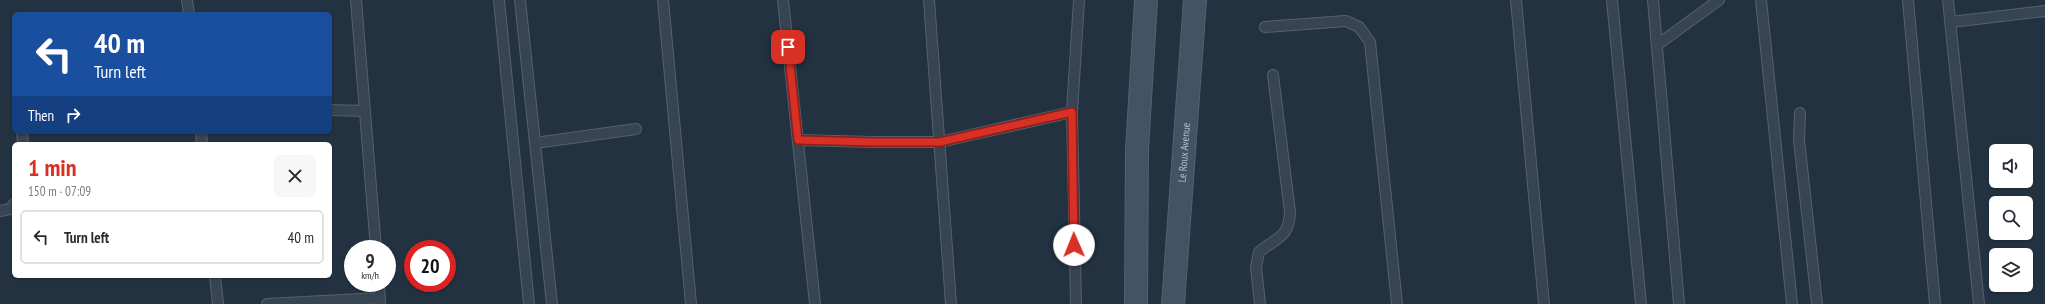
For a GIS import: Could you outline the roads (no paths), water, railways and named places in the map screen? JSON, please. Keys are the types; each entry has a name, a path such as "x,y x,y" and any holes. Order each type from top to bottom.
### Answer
{"main road":[{"path":"1136,304 1137,150 1146,0"},
{"name":"Le Roux Avenue","path":"1172,304 1195,0"}],"lane":[{"path":"187,0 189,12"},
{"path":"356,0 375,240"},
{"path":"499,0 529,304"},
{"path":"520,0 552,304"},
{"path":"663,0 691,304"},
{"path":"783,0 815,304"},
{"path":"929,0 951,304"},
{"path":"1076,304 1072,112 1079,0"},
{"path":"1516,0 1544,304"},
{"path":"1612,0 1641,304"},
{"path":"1654,0 1679,304"},
{"path":"1657,45 1719,0"},
{"path":"1761,0 1792,304"},
{"path":"1908,0 1935,304"},
{"path":"1948,0 1979,304"},
{"path":"1950,22 2045,11"},
{"path":"1265,26 1346,21 1359,26 1370,42 1397,304"},
{"path":"1260,304 1256,267 1259,252 1283,234 1289,226 1290,212 1273,75"},
{"path":"332,110 365,111"},
{"path":"798,140 940,142 1072,112"},
{"path":"1800,113 1799,140 1817,304"},
{"path":"535,143 636,129"},
{"path":"0,211 10,209 12,206"},
{"path":"215,278 218,304"},
{"path":"267,304 380,301"}]}
